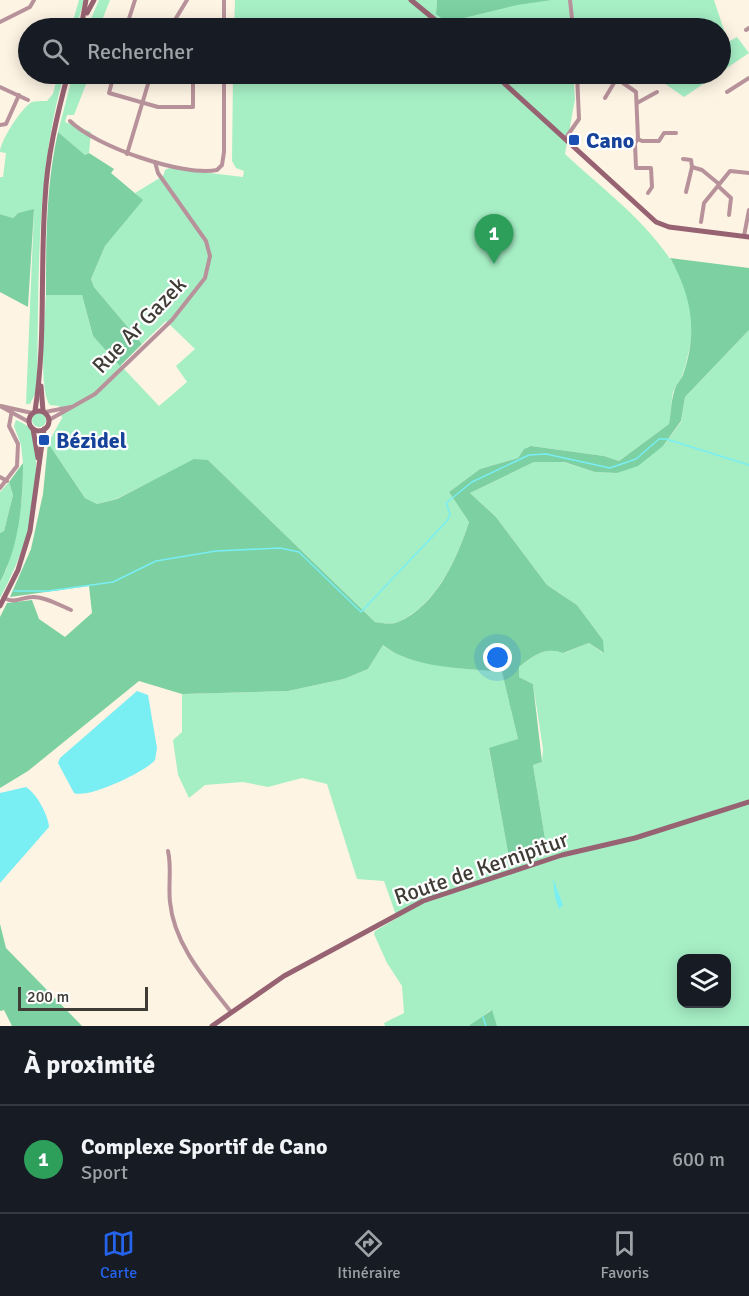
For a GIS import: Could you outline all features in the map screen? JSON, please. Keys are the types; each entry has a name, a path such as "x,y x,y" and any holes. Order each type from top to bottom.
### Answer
{"main road":[{"path":"84,17 86,0"},
{"path":"84,17 94,0"},
{"path":"411,0 433,18"},
{"path":"0,606 18,570 30,531 38,459 44,429 49,420 44,412 40,378 45,197 54,129 65,84"},
{"path":"505,84 660,225 746,237"},
{"path":"38,459 33,429 29,422 40,378"},
{"path":"33,412 44,412"},
{"path":"33,429 44,429"},
{"name":"Route de Kernipitur","path":"212,1026 284,976 423,901 562,855 635,838 749,802"}],"street":[{"path":"0,22 30,7 34,0"},
{"path":"129,18 135,0"},
{"path":"176,18 187,0"},
{"path":"224,0 224,18"},
{"path":"570,0 572,18"},
{"path":"727,92 749,78"},
{"path":"111,84 109,93 158,107 193,107 193,84"},
{"path":"128,154 148,84"},
{"path":"70,121 128,154 155,162 214,171 220,168 224,152 224,84"},
{"path":"564,139 575,127 580,114 578,84"},
{"path":"605,98 613,84"},
{"path":"626,84 635,90 637,103 636,168 651,168 652,187 648,193"},
{"path":"0,87 28,100"},
{"path":"637,103 657,92"},
{"path":"0,125 6,124 19,95"},
{"path":"638,139 659,141 664,133 676,133"},
{"path":"683,159 691,160 692,167 686,192"},
{"name":"Rue Ar Gazek","path":"49,420 95,394 172,320 197,290 208,270 210,256 206,242 158,173 155,162"},
{"path":"692,167 702,171 731,198 729,215"},
{"path":"701,222 704,203 730,171 749,173"},
{"path":"746,237 749,210"},
{"path":"0,406 29,422"},
{"name":"Rue Ar Gazek","path":"44,412 75,406"},
{"path":"12,412 33,412"},
{"path":"0,488 17,466 19,449 9,426 12,412"},
{"path":"0,477 7,481"},
{"path":"4,598 16,602 27,598 39,598 71,610"},
{"path":"168,850 171,861 170,901 182,943 231,1012"}],"green space":[{"path":"79,0 84,0 79,18 74,18"},
{"path":"99,0 110,0 103,18 91,18"},
{"path":"235,0 437,0 436,14 552,0 714,0 720,18 234,18"},
{"path":"437,0 552,0 517,5 463,18 442,18 436,14"},
{"path":"737,37 749,53 731,65 731,40"},
{"path":"56,84 62,84 43,191 40,230 37,390 30,404 26,404 34,210 18,213 13,218 0,214 0,177 3,177 6,153 0,152 7,133 23,110 32,102 47,101 53,94"},
{"path":"70,84 86,84 74,115 67,115 65,122 91,132 89,153 85,155 58,132"},
{"path":"233,84 574,84 575,99 565,154 652,235 670,259 684,284 691,311 691,340 681,378 673,392 669,424 619,461 604,456 531,446 524,449 518,458 480,469 449,492 469,522 458,551 443,580 423,604 396,623 375,622 208,460 194,460 116,499 97,504 85,498 48,443 62,418 59,406 50,405 44,384 46,295 82,295 93,336 159,406 187,382 176,366 195,349 166,321 142,344 94,287 91,279 105,246 142,200 135,193 163,176 165,170 169,168 243,177 244,171 236,168 232,161"},
{"path":"665,84 703,84 684,97"},
{"path":"58,132 85,155 89,153 114,169 111,173 143,200 105,246 91,279 94,287 142,344 120,366 93,336 82,295 46,295 49,192"},
{"path":"34,209 28,307 0,292 0,214 13,218 18,213"},
{"path":"670,258 749,268 749,330 685,397 681,421 663,446 638,466 617,473 595,472 564,462 534,462 470,493 496,517 547,585 577,605 603,640 604,653 589,643 563,653 545,651 519,667 519,677 533,684 542,762 533,765 547,851 510,863 489,748 518,739 502,672 424,663 395,653 383,645 368,669 344,679 288,691 182,694 139,681 28,771 0,788 0,617 7,603 32,600 39,619 65,637 92,613 89,586 10,597 31,549 43,494 48,443 85,498 97,504 117,499 194,459 208,460 375,622 396,623 423,605 434,593 451,566 469,522 449,492 480,469 518,458 524,449 531,446 604,456 619,461 669,424 672,400 688,359 691,329 688,301"},
{"path":"749,330 749,1026 497,1026 491,1010 470,1026 385,1026 384,1023 404,1013 402,986 387,963 374,934 375,931 397,918 384,881 357,879 327,784 302,778 268,787 243,782 205,785 189,798 178,775 173,740 182,732 182,694 288,691 344,679 368,669 383,645 407,658 439,666 502,671 518,739 489,749 510,862 547,851 533,765 542,762 543,749 533,684 519,677 519,667 545,651 564,653 589,643 603,653 603,640 577,605 547,585 496,517 470,493 534,462 563,462 595,472 617,473 663,446 681,422 685,397"},
{"path":"36,413 42,413 46,420 42,427 36,427 32,423 32,417"},
{"path":"16,420 28,427 33,434 36,456 35,484 27,535 0,598 0,582 7,568 22,499 23,463 21,445 14,426"},
{"path":"23,463 19,524 12,554 0,582 0,533 4,531 13,495 9,482"},
{"path":"9,482 13,495 4,531 0,533 0,492"},
{"path":"0,924 6,948 82,1026 12,1026 4,1010 0,1011"},
{"path":"492,1010 497,1026 470,1026 470,1025"}],"water":[{"path":"137,691 148,695 157,748 155,760 140,771 116,783 91,792 74,793 58,763 60,758"},
{"path":"26,787 41,805 49,827 0,883 0,793"},
{"path":"553,878 563,905 559,909 555,897"}],"waterway":[{"path":"14,591 48,591 113,582 156,561 216,551 280,548 299,552 361,612 447,521 450,514 446,503 472,482 529,455 546,454 610,468 636,459 659,439 666,439 749,465"},
{"path":"483,1017 486,1026"}],"place":[{"name":"Cano","path":"574,140"},
{"name":"Complexe Sportif de Cano","path":"494,264"},
{"name":"Bézidel","path":"44,440"}]}
